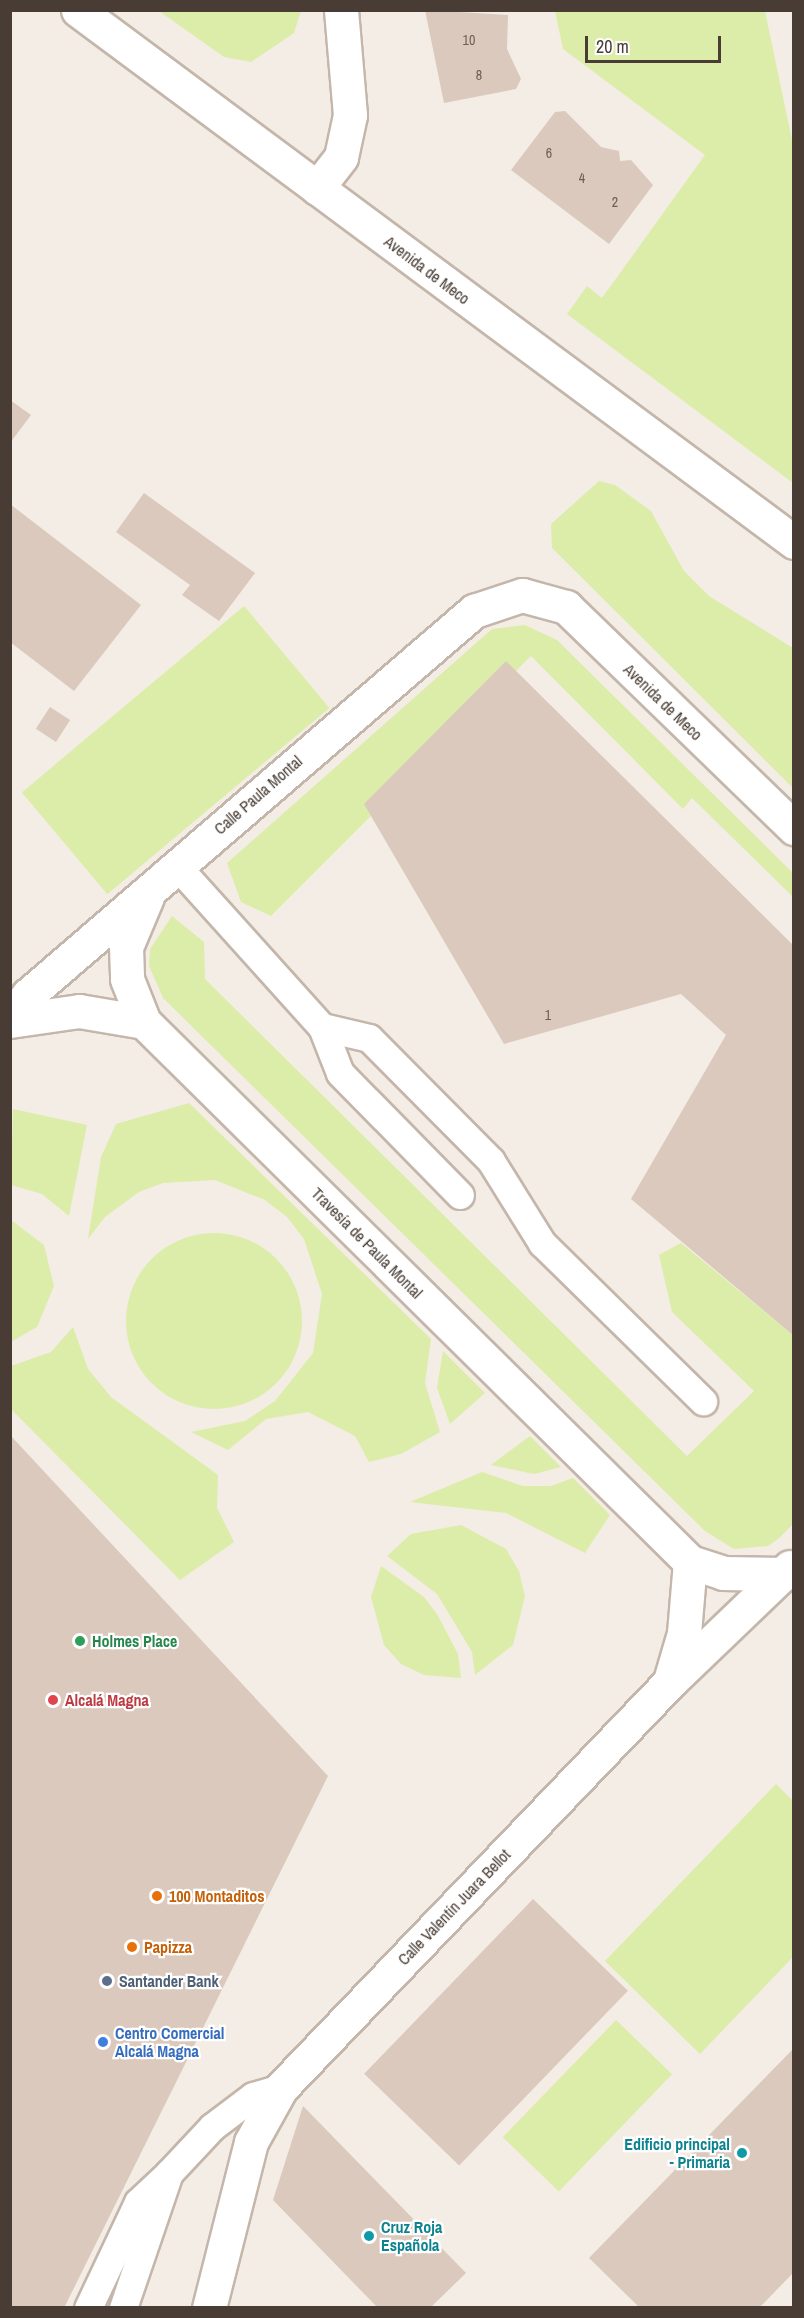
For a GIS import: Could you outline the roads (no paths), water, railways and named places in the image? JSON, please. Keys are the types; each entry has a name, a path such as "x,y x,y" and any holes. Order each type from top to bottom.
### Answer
{"street":[{"name":"Avenida de Meco","path":"78,10 787,542"},
{"path":"317,188 341,158 350,115 341,10"},
{"name":"Avenida de Meco","path":"522,595 566,607 794,828"},
{"name":"Calle Paula Montal","path":"10,1020 28,995 176,865 474,611 522,595"},
{"name":"Travesía de Paula Montal","path":"150,890 126,947 127,979 144,1022 690,1562 723,1573 789,1569"},
{"path":"10,1020 79,1011 144,1022"},
{"path":"670,1682 684,1633 690,1562"},
{"name":"Calle Valentín Juara Bellot","path":"208,2307 251,2142 281,2088 670,1682 789,1569"}],"lane":[{"path":"176,865 322,1027 340,1073 459,1195"},
{"path":"322,1027 369,1038 490,1161 542,1243 703,1401"},
{"path":"88,2307 138,2202 212,2127 253,2096 281,2088"},
{"path":"123,2307 169,2173"}],"place":[{"name":"Holmes Place","path":"80,1641"},
{"name":"Alcalá Magna","path":"53,1700"},
{"name":"100 Montaditos","path":"157,1896"},
{"name":"Papizza","path":"132,1947"},
{"name":"Santander Bank","path":"107,1981"},
{"name":"Centro Comercial Alcalá Magna","path":"103,2042"},
{"name":"Edificio principal - Primaria","path":"742,2153"},
{"name":"Cruz Roja Española","path":"369,2236"}]}
